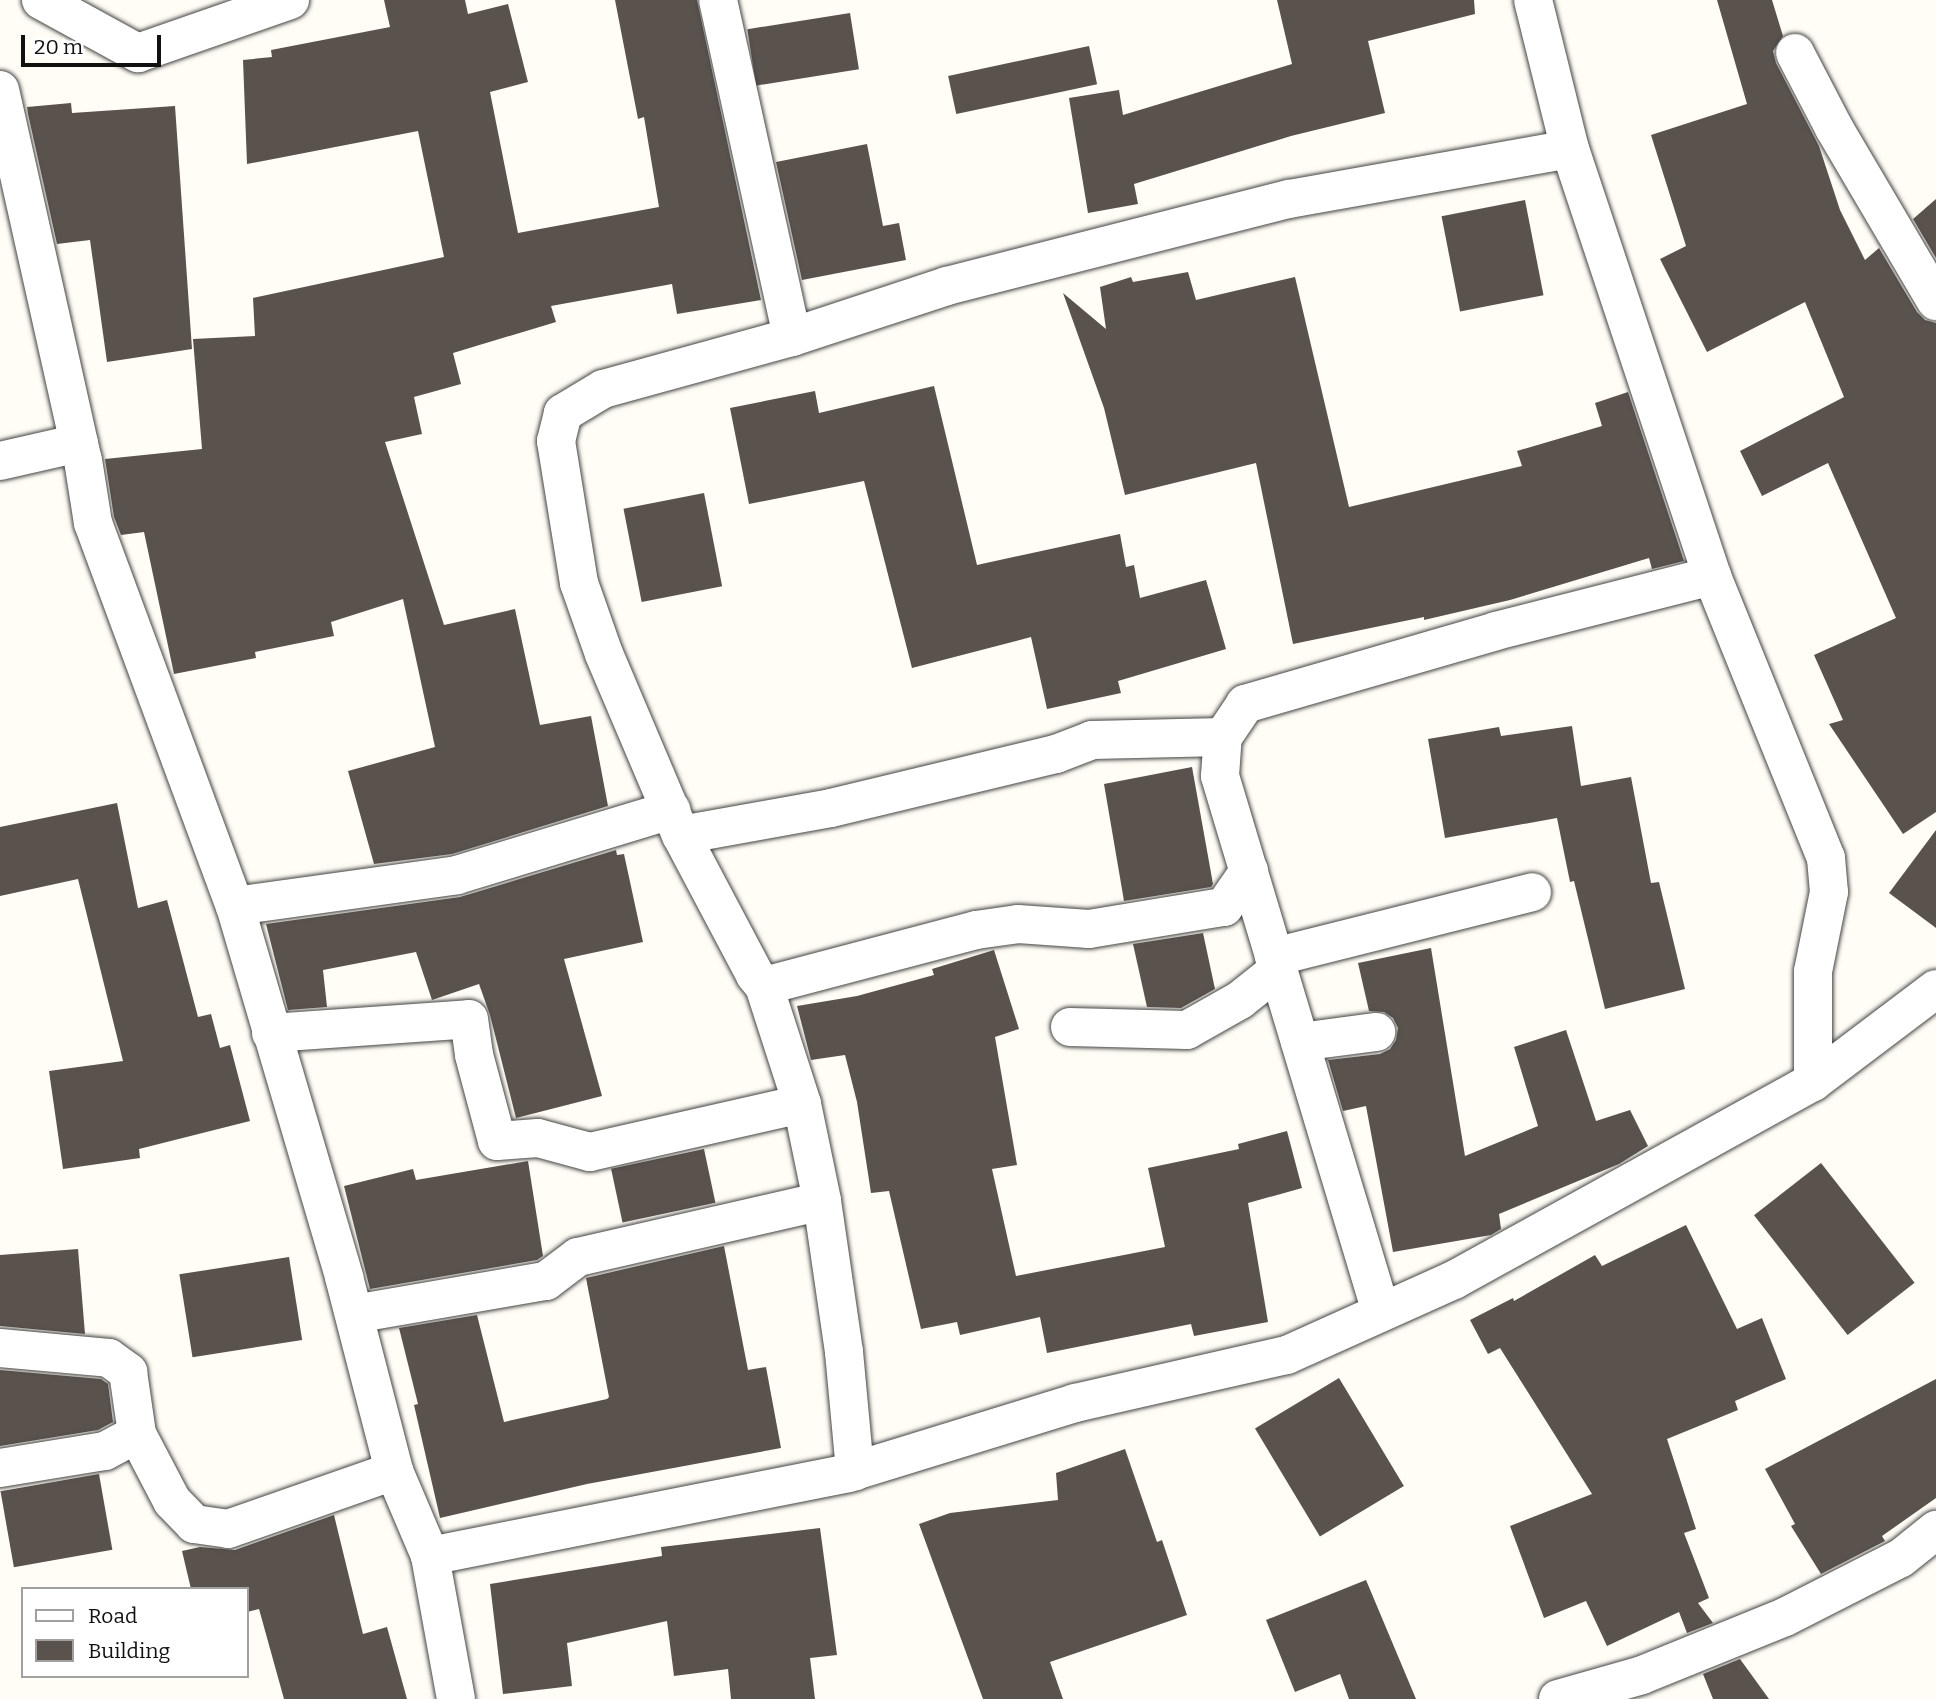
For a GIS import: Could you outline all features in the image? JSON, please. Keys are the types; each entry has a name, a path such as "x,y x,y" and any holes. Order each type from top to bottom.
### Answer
{"street":[{"path":"41,0 138,53 290,0"},
{"path":"718,0 792,337"},
{"path":"1533,0 1570,149 1712,576 1826,858 1829,892 1813,971 1813,1082"},
{"path":"1795,53 1834,128 1936,301"},
{"path":"0,90 79,443 93,523 236,906 354,1314 394,1471 430,1556 456,1699"},
{"path":"855,1471 844,1352 822,1201 802,1104 764,986 755,975 676,822 604,654 579,583 556,441 563,413 603,389 792,337 947,286 1289,199 1570,149"},
{"path":"0,461 79,443"},
{"path":"1381,1312 1220,776 1223,737 1245,704 1496,631 1712,576"},
{"path":"236,906 457,875 676,822 831,808 1056,754 1092,740 1223,737"},
{"path":"764,986 976,930 1018,924 1089,929 1224,907 1249,872"},
{"path":"1070,1027 1187,1030 1240,1000 1276,963 1532,892"},
{"path":"430,1556 855,1471 1075,1403 1287,1355 1454,1280 1813,1082 1936,989"},
{"path":"271,1033 469,1019 474,1055 497,1140 538,1138 590,1152 802,1104"},
{"path":"1300,1042 1376,1032"},
{"path":"354,1314 546,1281 578,1257 822,1201"},
{"path":"0,1348 109,1358 128,1372 136,1434 172,1501 194,1524 228,1529 394,1471"},
{"path":"0,1468 105,1451 136,1434"},
{"path":"1558,1699 1646,1687 1901,1558 1936,1530"}],"building":[{"path":"384,0 465,0 468,14 508,4 528,82 490,92 518,233 659,207 644,117 638,119 615,0 697,0 761,300 677,314 672,284 551,306 556,322 453,353 461,384 414,397 422,434 385,442 444,625 515,609 540,725 591,716 608,806 452,854 374,864 348,771 435,747 403,599 331,622 334,636 255,652 256,658 174,674 144,532 121,535 114,517 105,459 202,449 193,339 255,336 253,298 444,257 418,131 247,164 243,60 272,57 271,50 390,27"},
{"path":"1277,0 1474,0 1475,14 1368,41 1385,113 1291,136 1134,184 1138,204 1088,213 1069,98 1119,90 1123,115 1292,64"},
{"path":"1717,0 1772,0 1783,36 1773,51 1776,63 1819,146 1840,210 1865,260 1879,248 1917,312 1925,320 1936,323 1936,812 1903,834 1829,724 1843,720 1814,655 1896,618 1828,463 1762,496 1740,451 1844,397 1805,302 1707,352 1660,259 1686,246 1651,135 1747,104"},
{"path":"850,13 859,69 756,86 747,29"},
{"path":"1089,46 1097,84 956,114 948,76"},
{"path":"71,103 72,113 175,106 192,349 107,362 90,240 57,244 27,107"},
{"path":"867,144 883,226 899,223 906,260 802,280 776,162"},
{"path":"1936,199 1936,258 1913,219"},
{"path":"1525,200 1544,295 1460,311 1442,216"},
{"path":"1188,272 1196,300 1295,277 1349,507 1522,466 1517,451 1602,426 1595,403 1628,392 1684,561 1652,569 1649,558 1510,600 1424,620 1424,617 1293,644 1256,463 1125,495 1104,408 1063,293 1106,329 1100,287 1131,277 1133,282"},
{"path":"934,386 977,565 1120,534 1126,567 1134,565 1140,598 1206,580 1226,649 1118,681 1121,693 1047,709 1031,637 912,668 864,481 749,504 730,408 815,391 819,413"},
{"path":"704,493 722,586 642,602 624,509"},
{"path":"1572,726 1581,786 1631,777 1651,883 1659,882 1685,989 1605,1009 1574,881 1570,882 1557,818 1445,838 1428,739 1499,727 1501,736"},
{"path":"1192,767 1213,884 1211,887 1124,901 1104,784"},
{"path":"117,803 138,908 167,900 198,1017 211,1014 220,1048 230,1045 250,1121 139,1149 140,1158 63,1169 49,1071 123,1061 78,879 0,896 0,827"},
{"path":"1936,830 1936,928 1889,893"},
{"path":"616,850 617,855 624,854 643,942 564,959 602,1096 516,1118 490,1015 479,984 432,1000 416,952 323,970 327,1007 288,1010 266,924 460,897"},
{"path":"1203,933 1215,989 1181,1008 1147,1007 1133,944"},
{"path":"1431,948 1465,1156 1538,1126 1514,1047 1566,1030 1596,1121 1630,1110 1648,1146 1619,1164 1499,1214 1501,1229 1491,1235 1393,1252 1366,1106 1343,1111 1328,1060 1380,1054 1390,1049 1396,1040 1398,1028 1393,1018 1384,1012 1369,1011 1358,963"},
{"path":"994,950 1019,1029 995,1037 1017,1165 992,1169 1016,1276 1165,1247 1148,1168 1239,1149 1238,1144 1287,1131 1302,1188 1248,1203 1268,1322 1194,1336 1191,1324 1047,1353 1040,1317 960,1335 957,1322 921,1329 889,1191 871,1193 857,1102 845,1055 811,1060 797,1006 857,996 934,975 932,969"},
{"path":"704,1149 715,1203 623,1223 611,1169"},
{"path":"528,1161 543,1256 537,1260 370,1289 344,1186 413,1169 416,1180"},
{"path":"1821,1163 1915,1283 1848,1335 1754,1215"},
{"path":"1686,1225 1737,1329 1762,1318 1786,1379 1735,1401 1738,1410 1667,1439 1696,1529 1684,1533 1709,1598 1698,1603 1713,1623 1687,1633 1679,1612 1607,1646 1586,1601 1544,1618 1510,1526 1592,1494 1500,1348 1488,1354 1470,1320 1513,1298 1514,1301 1595,1255 1602,1266"},
{"path":"724,1246 748,1370 766,1367 781,1448 587,1484 440,1518 414,1405 418,1404 399,1328 477,1315 504,1422 607,1399 609,1397 586,1278"},
{"path":"78,1249 85,1334 0,1326 0,1255"},
{"path":"289,1257 302,1340 193,1357 179,1274"},
{"path":"0,1370 101,1379 108,1384 113,1422 98,1430 0,1446"},
{"path":"1339,1378 1404,1486 1320,1536 1255,1428"},
{"path":"1936,1379 1936,1498 1882,1536 1885,1541 1821,1574 1791,1526 1795,1524 1765,1469"},
{"path":"1125,1449 1157,1542 1162,1540 1187,1615 1050,1662 1063,1699 983,1699 919,1524 950,1513 1058,1500 1056,1473"},
{"path":"99,1474 112,1550 14,1567 1,1491"},
{"path":"334,1515 363,1634 387,1627 407,1699 284,1699 259,1609 248,1612 248,1587 191,1587 182,1551 200,1547 235,1550"},
{"path":"820,1528 837,1655 810,1658 815,1699 731,1699 728,1669 674,1676 667,1621 567,1643 572,1686 503,1694 490,1584 662,1556 661,1547"},
{"path":"1366,1580 1416,1699 1349,1699 1340,1674 1295,1692 1266,1620"},
{"path":"1740,1659 1769,1699 1713,1699 1703,1674"}]}
